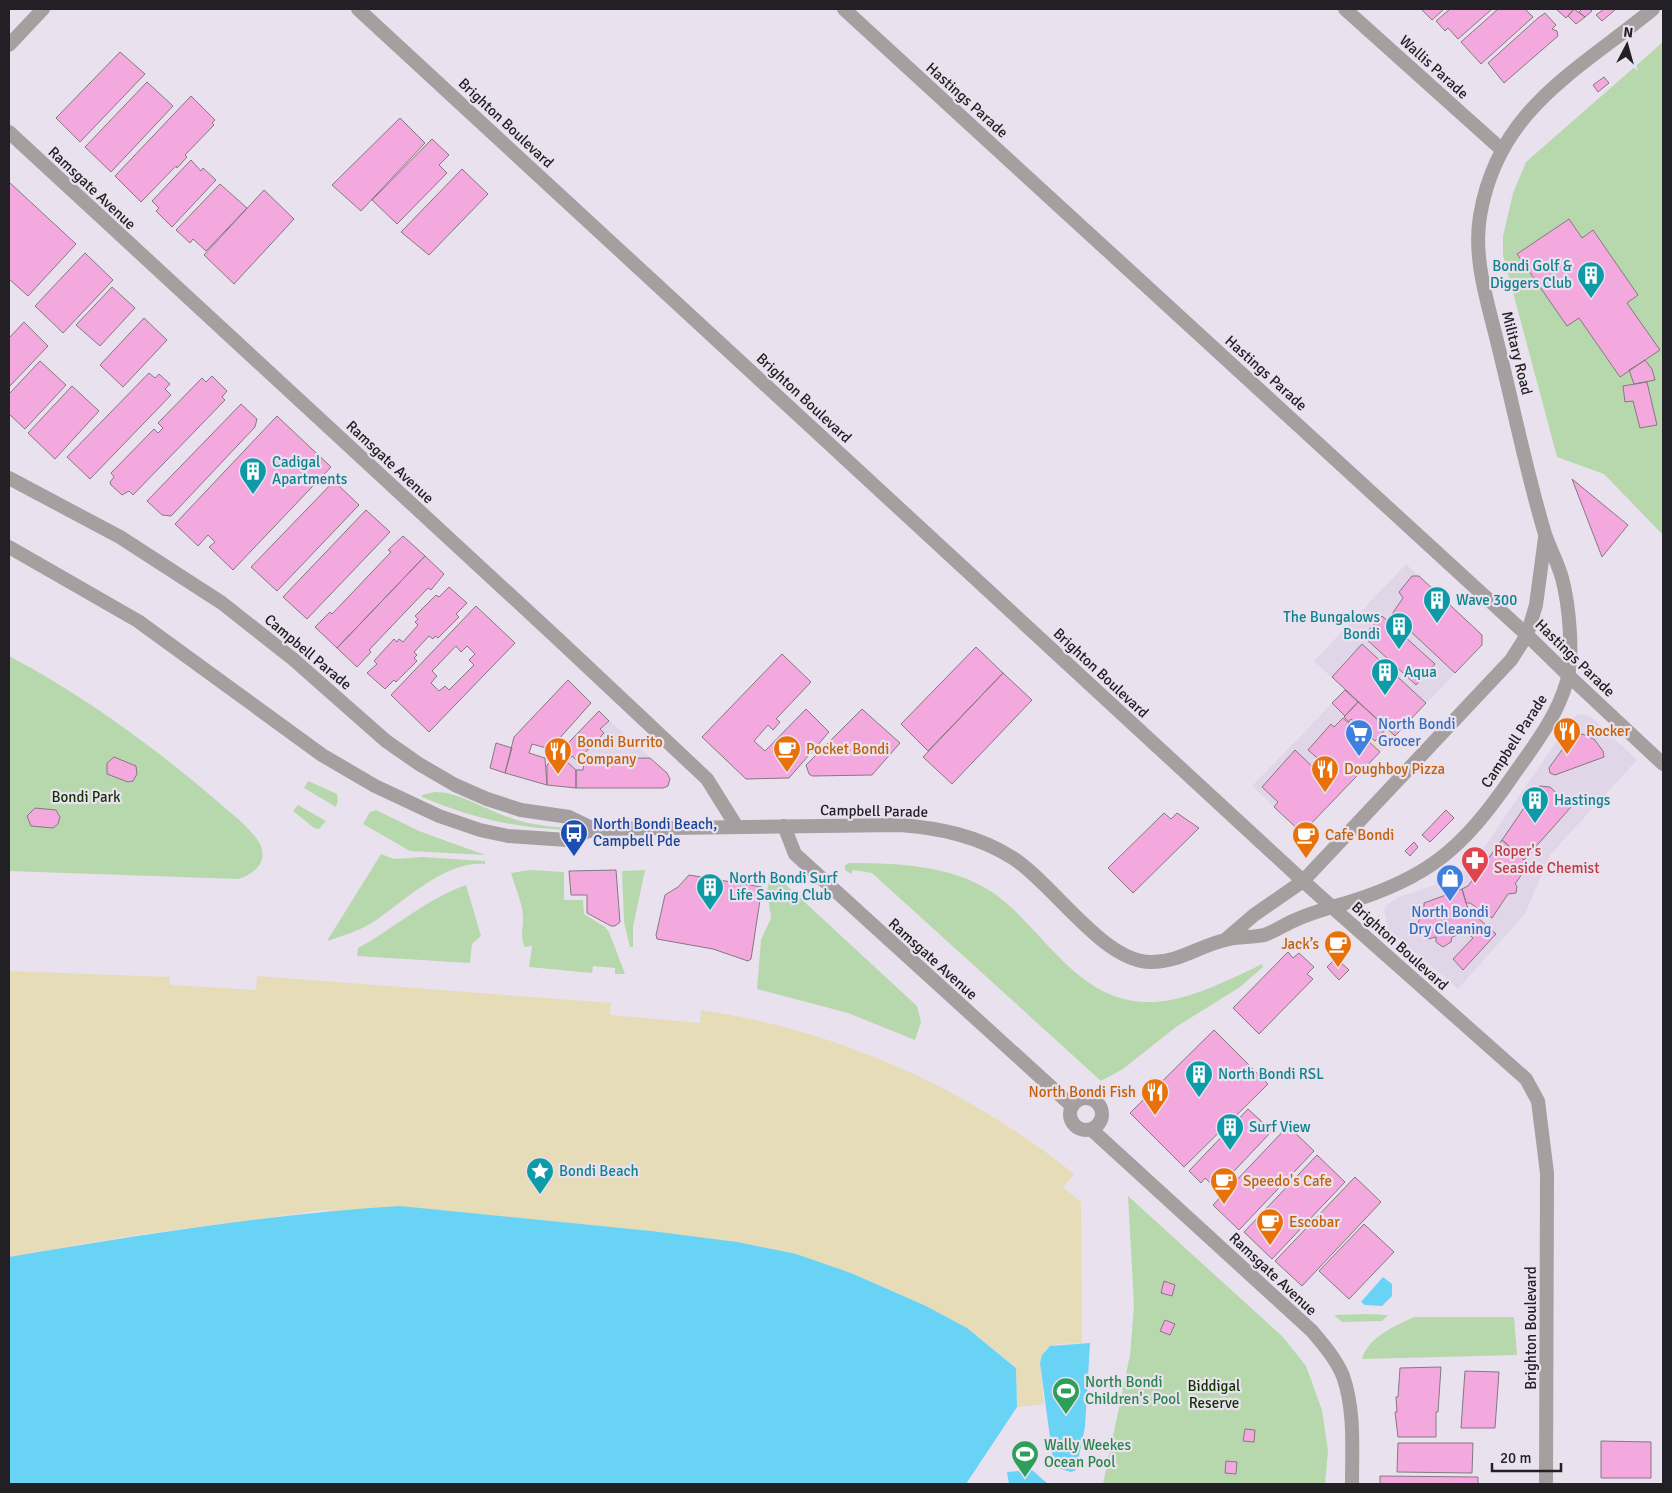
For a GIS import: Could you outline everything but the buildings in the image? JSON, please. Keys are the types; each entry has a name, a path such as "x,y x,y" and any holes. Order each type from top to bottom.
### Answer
{"street":[{"path":"9,45 43,9"},
{"name":"Brighton Boulevard","path":"358,9 1303,881 1526,1079 1538,1101 1543,1128 1547,1173 1546,1484"},
{"name":"Hastings Parade","path":"844,9 1527,635 1663,764"},
{"name":"Wallis Parade","path":"1345,9 1501,149"},
{"name":"Military Road","path":"1546,534 1483,281 1478,255 1480,212 1492,169 1501,149 1512,131 1534,104 1653,9"},
{"name":"Ramsgate Avenue","path":"9,132 707,779 737,827"},
{"name":"Campbell Parade","path":"9,478 120,537 222,603 293,659 386,741 419,764 455,785 488,798 521,810 569,817 594,829"},
{"name":"Campbell Parade","path":"1225,940 1254,914 1303,881 1494,681 1527,635 1536,605 1546,534"},
{"name":"Campbell Parade","path":"9,547 138,621 322,754 375,786 439,816 480,830 508,836 567,840 594,829 915,826 945,830 978,841 1013,858 1033,873 1110,947 1137,960 1170,960 1225,940 1264,935 1297,919 1381,892 1404,882 1430,868 1455,848 1483,818 1546,728 1560,702 1569,676 1568,608 1562,575 1546,534"},
{"name":"Ramsgate Avenue","path":"784,826 795,854 1072,1106"},
{"path":"1083,1098 1092,1098 1100,1105 1102,1119 1092,1130 1080,1130 1072,1123 1070,1117 1072,1106 1083,1098"},
{"name":"Ramsgate Avenue","path":"1092,1130 1312,1331 1328,1349 1343,1375 1350,1406 1352,1484"}],"shaded area":[{"path":"1406,564 1482,635 1482,645 1302,833 1252,786 1345,690 1314,661"},
{"path":"1358,702 1395,736 1380,752 1343,718"},
{"path":"599,711 667,773 670,779 668,786 663,788 576,788 547,785 547,765"},
{"path":"1579,714 1592,718 1637,760 1550,855 1525,914 1458,989 1388,929 1384,911 1387,905 1399,897 1450,880 1472,865 1573,717"}],"green space":[{"path":"1663,42 1663,535 1604,474 1557,457 1503,255 1503,236 1513,193 1526,162"},
{"name":"Bondi Park","path":"9,656 64,687 117,722 217,801 246,826 260,844 262,856 258,867 238,879 9,871"},
{"path":"308,781 337,794 336,807 304,788"},
{"path":"435,792 463,798 502,815 519,820 541,825 572,828 572,830 514,825 459,811 422,797 422,795"},
{"path":"298,805 326,821 319,829 314,828 293,811"},
{"path":"376,810 419,831 485,855 410,851 363,824 370,812"},
{"path":"381,854 394,859 423,857 485,861 485,864 454,869 439,876 370,924 354,932 327,941"},
{"path":"849,863 923,867 959,876 976,883 992,892 1010,906 1057,955 1083,978 1107,993 1132,1001 1156,1002 1180,998 1233,978 1262,964 1263,967 1240,987 1176,1027 1123,1069 1101,1081 872,873 853,870 851,874 845,870 845,865"},
{"path":"529,870 564,872 564,900 583,900 584,914 605,927 609,932 625,974 615,974 615,968 593,966 592,973 529,967 532,946 525,947 523,943 522,911 511,873"},
{"path":"645,870 633,927 633,947 630,947 624,922 622,871"},
{"path":"771,871 917,1006 921,1022 915,1040 848,1013 757,989 761,940 771,918 767,891"},
{"path":"466,885 481,936 472,944 470,963 357,956 358,948 437,898"},
{"name":"Biddigal Reserve","path":"1128,1196 1283,1337 1306,1366 1322,1410 1328,1451 1325,1484 1103,1484 1130,1355 1134,1306"},
{"path":"1334,1315 1388,1315 1382,1321 1342,1322"},
{"path":"1414,1317 1514,1317 1517,1355 1362,1359 1365,1351 1376,1338"}],"sand":[{"name":"Bondi Beach","path":"9,971 170,977 170,985 256,990 257,976 611,1003 610,1015 700,1023 701,1010 752,1019 802,1032 851,1048 898,1067 990,1115 1033,1143 1074,1174 1063,1187 1081,1202 1082,1343 1057,1344 1045,1350 1040,1363 1044,1404 1017,1407 1016,1367 967,1328 926,1306 851,1273 325,1210 130,1236 9,1257"}],"water":[{"path":"400,1206 651,1231 737,1242 796,1254 851,1273 926,1306 967,1328 1016,1368 1017,1407 966,1484 9,1484 9,1257 155,1233 253,1220"},
{"path":"1383,1277 1392,1284 1392,1296 1382,1306 1365,1305 1361,1302"},
{"name":"North Bondi Children's Pool","path":"1090,1343 1085,1427 1076,1470 1071,1472 1054,1467 1040,1363 1042,1355 1050,1346"},
{"name":"Wally Weekes Ocean Pool","path":"1032,1470 1048,1484 1009,1484 1007,1472"}],"place":[{"name":"Bondi Golf & Diggers Club","path":"1591,299"},
{"name":"Cadigal Apartments","path":"253,495"},
{"name":"Wave 300","path":"1437,624"},
{"name":"The Bungalows Bondi","path":"1399,650"},
{"name":"Aqua","path":"1385,696"},
{"name":"Rocker","path":"1567,755"},
{"name":"North Bondi Grocer","path":"1359,757"},
{"name":"Pocket Bondi","path":"787,773"},
{"name":"Bondi Burrito Company","path":"558,775"},
{"name":"Doughboy Pizza","path":"1325,793"},
{"name":"Hastings","path":"1535,824"},
{"name":"North Bondi Beach, Campbell Pde","path":"574,857"},
{"name":"Cafe Bondi","path":"1306,859"},
{"name":"Roper's Seaside Chemist","path":"1475,884"},
{"name":"North Bondi Dry Cleaning","path":"1450,902"},
{"name":"North Bondi Surf Life Saving Club","path":"710,911"},
{"name":"Jack’s","path":"1338,968"},
{"name":"North Bondi RSL","path":"1199,1098"},
{"name":"North Bondi Fish","path":"1155,1116"},
{"name":"Surf View","path":"1230,1151"},
{"name":"Bondi Beach","path":"540,1195"},
{"name":"Speedo's Cafe","path":"1224,1205"},
{"name":"Escobar","path":"1270,1246"},
{"name":"North Bondi Children's Pool","path":"1066,1415"},
{"name":"Wally Weekes Ocean Pool","path":"1025,1478"}]}
